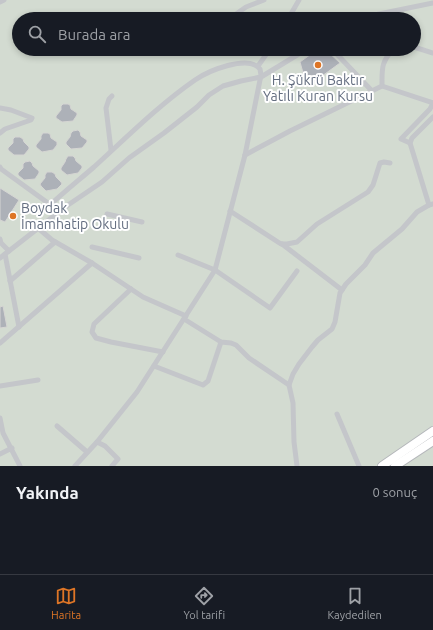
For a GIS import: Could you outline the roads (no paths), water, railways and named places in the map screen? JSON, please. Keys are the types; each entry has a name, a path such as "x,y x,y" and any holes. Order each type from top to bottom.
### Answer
{"main road":[{"path":"382,466 433,431"},
{"path":"396,466 433,441"}],"street":[{"path":"0,2 4,0"},
{"path":"240,12 264,0"},
{"path":"292,12 299,0"},
{"path":"389,12 433,3"},
{"path":"421,49 433,53"},
{"path":"258,66 265,56"},
{"path":"0,258 59,212 102,182 129,158 164,134 197,107 209,95 223,86 261,77 296,56"},
{"path":"339,56 372,91"},
{"path":"382,86 383,63 387,56"},
{"path":"50,205 126,137 196,79 237,63 253,64 258,66 261,71 261,77 244,155 215,270 137,392 97,442 75,466"},
{"path":"244,155 382,86 433,103 430,109 401,139 410,143"},
{"path":"112,96 109,99 106,108 112,150"},
{"path":"0,108 11,110 32,118 31,120 5,129 0,133"},
{"path":"297,466 294,442 293,402 289,384 299,364 312,347 332,329 335,322 338,301 346,284 365,265 373,253 402,229 417,212 431,204 410,143 412,138 433,117"},
{"path":"281,244 297,242 317,224 361,198 373,185 380,163 390,163"},
{"path":"0,167 59,212"},
{"path":"230,211 281,244 342,290"},
{"path":"107,214 142,222"},
{"path":"38,228 55,242 92,263 143,297 185,317 221,342 236,345 249,358 289,384"},
{"path":"0,241 7,253 10,281 19,327"},
{"path":"10,281 55,242"},
{"path":"92,247 139,258"},
{"path":"178,255 215,270 270,308 297,271"},
{"path":"0,343 92,263"},
{"path":"131,289 94,324 92,329 93,335 96,338 111,342 163,352"},
{"path":"154,366 203,385 208,381 221,342"},
{"path":"0,386 38,380"},
{"path":"337,414 359,466"},
{"path":"0,418 3,433 20,466"},
{"path":"57,426 87,452"},
{"path":"97,442 105,446 118,459 112,466"},
{"path":"0,454 12,448"}],"place":[{"name":"H. Şükrü Baktır Yatılı Kuran Kursu","path":"318,65"},
{"name":"Boydak İmamhatip Okulu","path":"13,216"}]}
